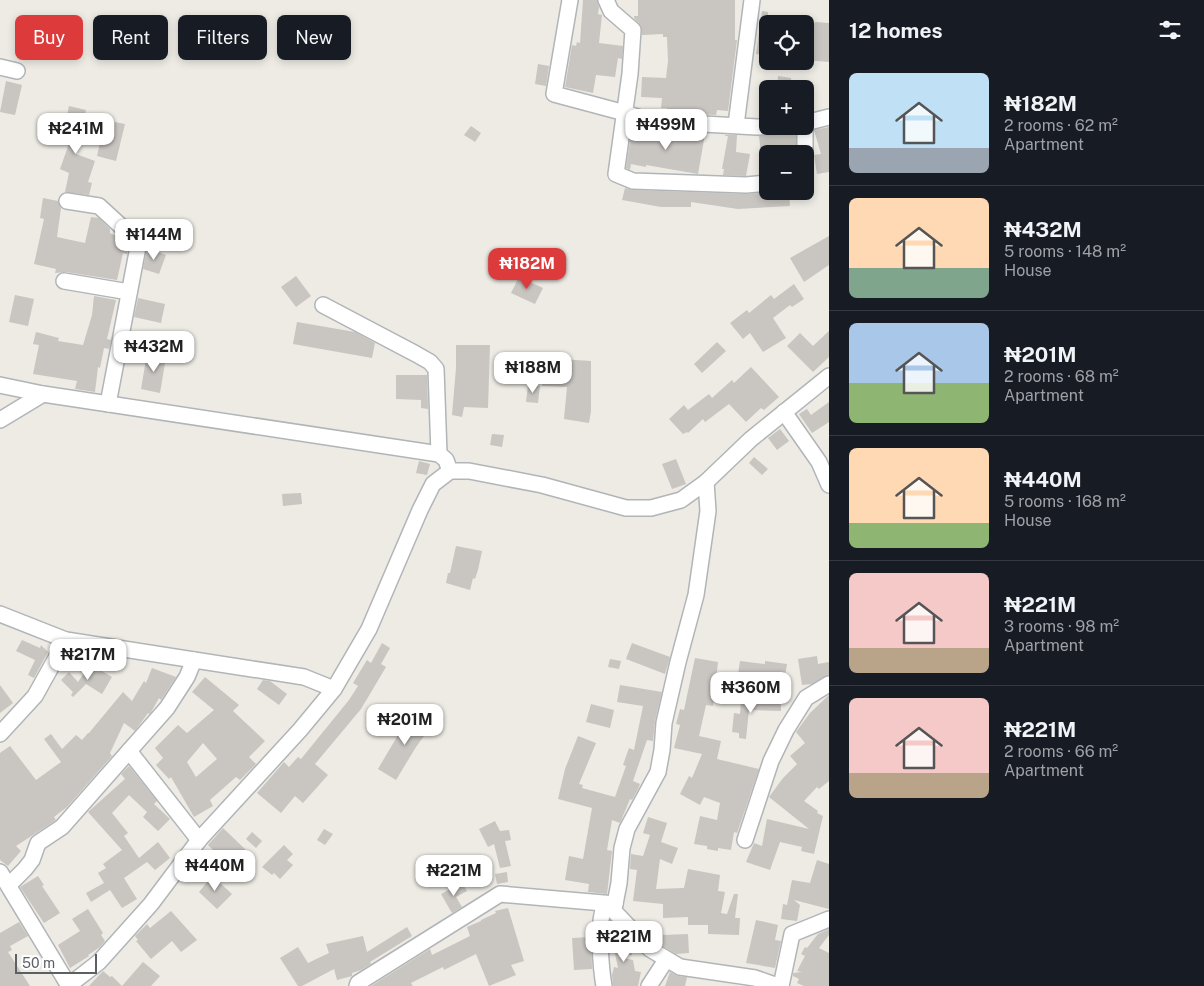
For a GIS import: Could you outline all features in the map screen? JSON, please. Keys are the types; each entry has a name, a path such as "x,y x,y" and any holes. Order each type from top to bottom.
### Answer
{"street":[{"path":"570,0 554,94 650,121 759,125"},
{"path":"606,0 611,11 632,30 625,113 616,174 633,181 759,183"},
{"path":"736,125 752,0"},
{"path":"0,67 17,71"},
{"path":"814,122 829,117"},
{"path":"67,201 99,206 136,240 138,246 108,404"},
{"path":"64,281 129,292"},
{"path":"324,305 430,362 436,369 439,454"},
{"path":"194,660 187,677 167,708 129,752 62,827 38,843 32,860 25,869 4,878 69,986 99,962 151,904 199,840 300,730 334,689 369,629 433,484 450,471 469,471 542,485 626,508 651,508 680,500 706,482 751,439 829,376"},
{"path":"0,385 43,394 439,454 446,460 450,471"},
{"path":"0,420 43,394"},
{"path":"784,412 824,461 829,484"},
{"path":"612,905 619,883 620,860 627,829 658,772 664,723 696,595 708,511 706,482"},
{"path":"0,614 66,640 304,677 334,689"},
{"path":"0,734 35,696 66,640"},
{"path":"745,840 772,761 786,730 806,698 829,684"},
{"path":"129,752 199,840"},
{"path":"357,986 358,983 500,894 612,905 650,949 680,967 755,978 779,986 792,934 829,918"},
{"path":"604,986 600,958 602,914 604,908 612,905"},
{"path":"649,986 666,960"}],"building":[{"path":"583,0 597,0 598,14 602,15 599,43 623,46 622,59 618,58 615,77 596,75 593,93 565,87 572,45 576,46 577,42 580,43"},
{"path":"638,0 735,0 735,40 737,40 728,111 717,110 716,115 667,111 667,108 661,108 662,98 641,97 642,77 666,78 668,61 667,37 663,37 663,34 642,35 641,26 634,18 634,16 638,16"},
{"path":"762,11 768,12 768,15 761,15"},
{"path":"815,22 829,23 829,62 814,61"},
{"path":"759,32 759,54 756,54"},
{"path":"538,64 549,66 546,86 535,84"},
{"path":"778,76 791,78 791,80 778,80"},
{"path":"6,81 22,85 15,115 0,112"},
{"path":"69,106 86,110 76,154 95,161 88,182 92,183 89,195 65,192 69,173 60,169 70,141 62,139"},
{"path":"105,120 125,124 116,161 97,156"},
{"path":"471,126 481,133 475,142 464,135"},
{"path":"829,127 829,172 817,174 814,155 821,154 814,130"},
{"path":"635,128 687,138 688,132 705,134 698,174 646,165 646,167 631,164 630,170 626,168 631,134 634,135"},
{"path":"725,135 737,135 736,152 750,154 746,176 723,175 724,169 722,169 728,136"},
{"path":"796,135 796,145 760,145 759,136"},
{"path":"625,188 633,190 759,193 759,200 790,200 790,206 738,209 691,202 691,207 661,207 622,200"},
{"path":"43,198 58,201 61,208 57,237 85,243 91,217 99,218 110,229 110,233 119,237 128,245 127,254 123,253 117,280 66,272 55,273 56,269 34,264 44,219 40,218"},
{"path":"829,236 829,265 804,282 790,258"},
{"path":"147,248 166,255 159,274 143,269"},
{"path":"296,276 311,296 296,307 281,287"},
{"path":"519,277 543,288 535,304 511,293"},
{"path":"794,284 804,299 792,307 790,305 773,318 786,338 763,352 750,333 743,339 730,323 747,310 749,313 771,295 774,299"},
{"path":"15,295 34,299 28,326 9,322"},
{"path":"94,296 116,300 107,339 111,340 109,349 104,348 100,368 98,367 95,392 75,389 77,381 33,374 39,345 33,344 36,332 59,338 58,341 83,345 92,315"},
{"path":"138,298 165,304 161,323 134,317"},
{"path":"297,322 355,332 375,343 372,358 293,344"},
{"path":"829,331 829,357 813,372 787,346 800,333 813,346"},
{"path":"717,342 726,351 702,373 694,364"},
{"path":"456,345 490,345 488,408 464,407 462,417 452,415"},
{"path":"147,354 166,357 160,393 141,389"},
{"path":"543,358 591,361 591,411 589,423 564,419 567,387 542,386"},
{"path":"751,367 779,397 764,410 761,408 746,422 729,404 705,422 703,419 688,433 683,434 669,419 684,405 688,410 709,394 712,398 732,380 734,383"},
{"path":"396,375 427,375 428,409 421,408 421,400 396,399"},
{"path":"528,385 540,386 538,403 526,402"},
{"path":"829,402 829,422 812,433 799,414 807,409 811,415"},
{"path":"780,429 789,441 777,450 768,438"},
{"path":"492,434 504,435 502,447 490,445"},
{"path":"754,457 768,469 762,475 749,463"},
{"path":"676,459 686,484 672,489 662,464"},
{"path":"419,461 430,464 427,475 416,473"},
{"path":"301,493 302,504 283,506 282,494"},
{"path":"456,546 482,551 478,570 475,579 473,578 470,590 446,583"},
{"path":"22,640 40,648 41,645 48,652 34,678 28,675 35,660 16,651"},
{"path":"382,643 390,648 381,664 386,667 361,709 315,764 328,775 303,803 295,796 281,813 257,793 284,762 289,767 298,757 301,759 349,700 358,686 353,683 367,660 371,663"},
{"path":"632,643 670,657 665,674 626,659"},
{"path":"817,656 818,664 829,662 829,675 812,684 802,685 798,659"},
{"path":"695,658 718,662 713,706 706,705 699,736 721,741 717,759 759,769 737,833 734,832 731,850 718,848 718,851 707,849 707,846 694,844 700,816 717,820 720,803 704,797 700,805 680,794 689,776 692,778 702,754 674,748 680,725 676,724 680,709 684,710"},
{"path":"610,659 621,661 619,669 608,667"},
{"path":"740,661 765,664 765,661 787,664 783,688 737,681"},
{"path":"90,664 112,677 102,694 86,684 73,697 71,695 73,692 61,680 69,672 78,682"},
{"path":"152,668 176,677 161,700 159,698 150,714 148,713 135,731 124,723 110,753 112,756 67,807 54,817 56,820 16,846 21,851 8,866 0,860 0,753 10,746 36,780 61,762 44,739 51,734 62,749 76,735 82,740 123,692 132,701 144,681 146,683"},
{"path":"205,677 239,705 233,711 265,741 249,757 256,764 240,780 236,777 210,800 213,806 194,817 171,777 169,779 156,765 163,758 155,748 178,725 187,733 214,710 192,692","holes":["203,743 217,759 196,777 187,762"]},
{"path":"263,680 270,681 287,694 279,705 257,689"},
{"path":"0,685 13,703 0,713"},
{"path":"620,685 662,692 655,721 653,741 647,740 633,781 640,784 632,800 630,799 620,823 612,820 607,850 612,851 607,894 588,892 589,884 565,880 569,856 583,859 592,808 558,799 565,769 578,736 596,743 579,784 583,785 582,788 615,797 626,766 623,765 629,748 634,750 643,706 617,702"},
{"path":"829,695 829,781 819,789 817,787 804,801 823,816 814,854 801,851 802,847 780,842 770,870 746,862 754,843 762,846 767,819 809,829 769,797 783,778 797,764 790,756 805,743 796,732 810,713"},
{"path":"741,700 781,702 781,711 749,710 746,739 739,738 739,733 732,732 734,713 740,714"},
{"path":"591,704 614,710 610,728 586,722"},
{"path":"414,712 432,725 396,780 378,769 397,734"},
{"path":"129,766 157,801 154,804 170,819 158,831 143,817 147,812 129,795 112,813 128,833 124,836 139,858 158,842 170,858 155,870 147,862 124,878 137,899 122,908 110,890 91,902 86,893 104,883 98,873 106,868 103,864 122,850 88,812 125,779 121,774"},
{"path":"648,817 667,823 661,842 678,848 672,864 660,859 656,889 684,888 688,869 720,875 718,891 725,892 721,913 727,914 734,894 738,894 735,918 740,918 739,935 708,934 708,925 688,925 688,917 663,918 663,904 633,901 637,870 630,869 631,854 643,856 650,835 643,833"},
{"path":"495,821 500,831 509,830 511,840 505,841 511,866 500,868 494,844 488,847 479,829"},
{"path":"223,828 246,850 229,866 208,845"},
{"path":"324,829 333,834 325,845 317,840"},
{"path":"252,832 262,841 256,848 246,839"},
{"path":"284,845 293,854 287,860 293,865 280,879 274,873 272,875 262,867"},
{"path":"817,860 829,864 829,909 794,900 800,905 797,921 781,919 783,904 787,905 792,880 810,883"},
{"path":"507,872 508,882 497,884 495,874"},
{"path":"213,875 232,894 217,909 199,892"},
{"path":"38,876 44,885 42,886 60,913 44,923 20,887"},
{"path":"462,883 467,891 456,897 462,907 452,913 441,894"},
{"path":"508,908 524,961 511,965 516,975 489,986 476,954 444,970 443,967 411,983 413,986 371,986 430,949 432,955 470,936 467,927 496,913 495,911"},
{"path":"88,909 103,933 101,935 105,941 89,956 70,968 58,945 80,931 72,919"},
{"path":"171,911 197,940 181,952 172,941 151,959 136,941 138,940 135,936 147,924 150,928"},
{"path":"756,920 778,925 775,940 781,941 775,968 746,963"},
{"path":"19,922 28,936 10,946 12,950 8,952 30,986 0,986 0,933"},
{"path":"407,927 412,936 370,962 371,964 352,973 352,976 337,980 334,969 302,986 298,986 280,958 298,947 308,963 329,953 326,944 363,936 367,952"},
{"path":"829,929 829,935 819,948 829,953 829,986 804,986 797,983 799,979 793,976 793,973 802,972 797,971 805,956 801,954 805,947 807,948 818,934"},
{"path":"621,932 630,941 632,955 616,956 633,960 635,971 641,972 638,986 613,986 612,975 614,967 618,968 611,934"},
{"path":"688,934 689,953 676,954 663,946 663,935"},
{"path":"591,937 592,969 574,970 572,938"},
{"path":"143,962 160,976 151,986 122,986"},
{"path":"103,971 110,977 112,976 122,986 89,986"},
{"path":"670,972 678,976 687,977 685,986 665,986"}]}
